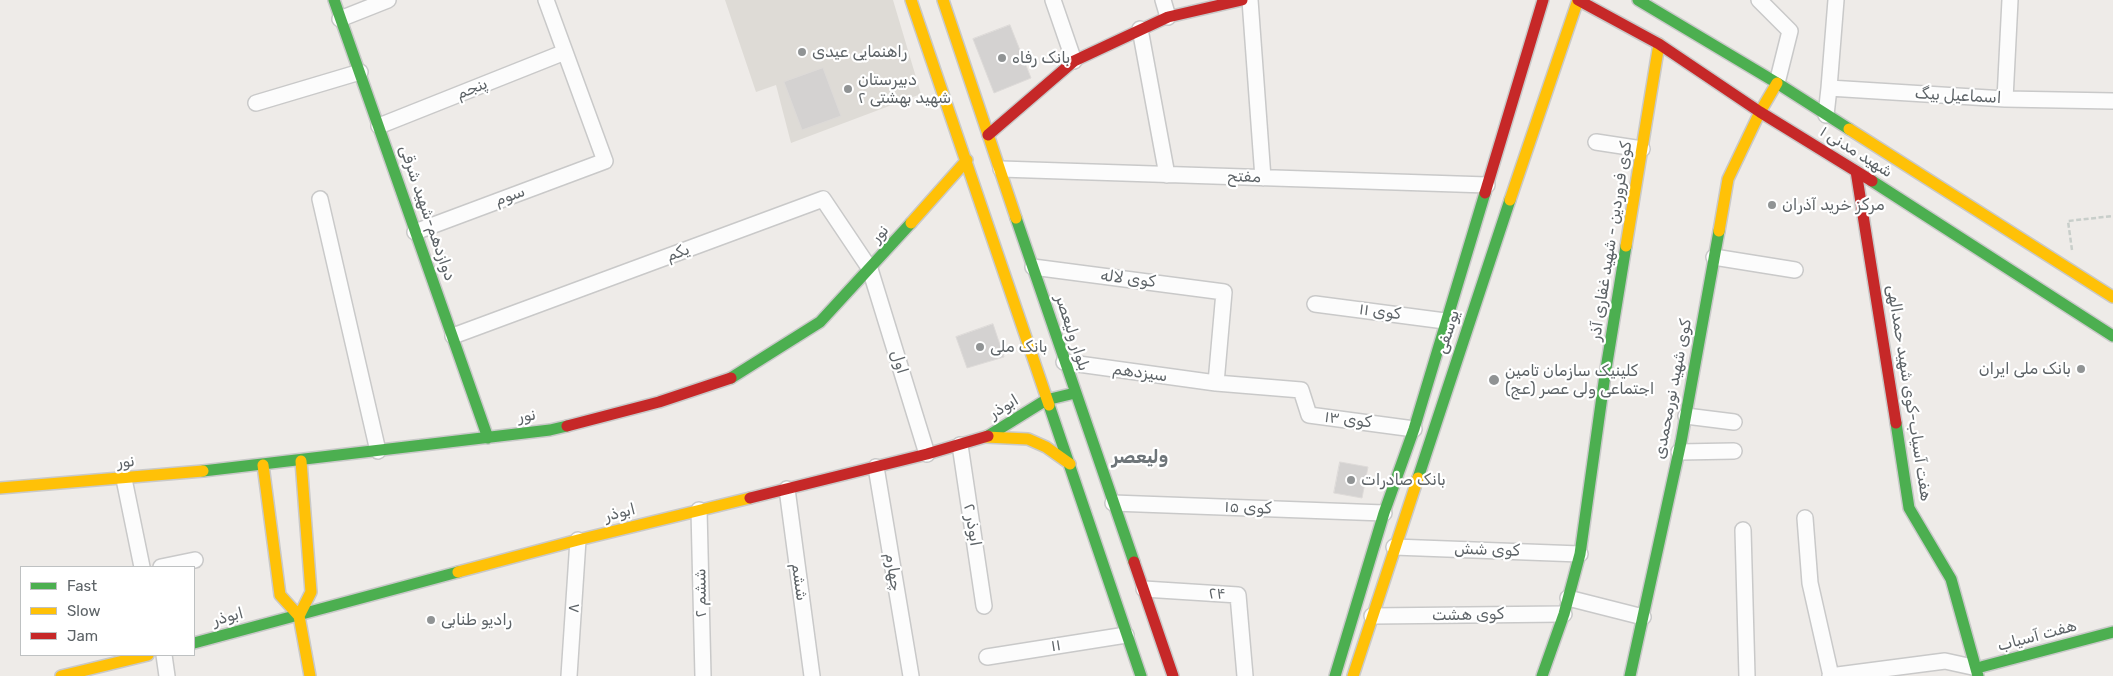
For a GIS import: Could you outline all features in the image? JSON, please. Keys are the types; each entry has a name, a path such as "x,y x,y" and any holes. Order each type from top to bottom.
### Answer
{"main road":[{"name":"دوازدهم-شهید شرقی","path":"334,0 488,438"},
{"path":"911,0 972,154 1046,400 1070,464 1141,676"},
{"name":"بلوار ولیعصر","path":"943,0 1001,169 1074,393 1173,676"},
{"name":"نور","path":"0,488 124,479 301,461 559,428 659,402 731,378 820,322 870,269 988,135 1074,61 1168,17 1242,0"},
{"name":"یوسفی","path":"1335,676 1384,513 1414,429 1543,0"},
{"name":"یوسفی","path":"1353,676 1467,326 1578,0"},
{"name":"شهید مدنی ۱","path":"1578,0 1659,44 1760,112 1814,135 1856,171 2113,336"},
{"name":"شهید مدنی ۱","path":"1638,0 1777,83 2113,297"},
{"name":"کوی فروردین - شهید غفاری آذر","path":"1542,676 1564,614 1580,554 1605,375 1659,44"},
{"name":"کوی شهید نورمحمدی","path":"1630,676 1686,416 1728,179 1760,112 1777,83"},
{"path":"1814,135 1826,115"},
{"name":"هفت آسیاب-کوی شهید حمدالهی","path":"1856,171 1909,508 1951,579 1974,673"},
{"path":"1445,321 1467,326"},
{"name":"ابوذر","path":"195,643 578,540 960,445 986,437 1046,400 1074,393"},
{"path":"986,437 1028,439 1046,447 1070,464"},
{"path":"299,616 310,592 301,461"},
{"path":"263,465 280,595 299,616 310,676"},
{"name":"هفت آسیاب","path":"1974,673 2113,632"},
{"path":"61,676 109,670 145,656"}],"street":[{"path":"340,19 388,0"},
{"path":"546,0 565,52"},
{"path":"1053,0 1074,61"},
{"path":"1163,0 1168,17"},
{"path":"1250,0 1263,178"},
{"path":"1759,0 1790,31 1777,83"},
{"path":"1826,115 1836,0"},
{"path":"2005,98 2010,0"},
{"path":"1140,29 1166,175"},
{"name":"پنجم","path":"379,126 565,52"},
{"name":"سوم","path":"416,232 606,161 565,52"},
{"path":"256,103 360,72"},
{"name":"اسماعیل بیگ","path":"1829,88 2005,98 2113,101"},
{"path":"1596,142 1642,149"},
{"name":"مفتح","path":"1001,169 1487,185"},
{"path":"320,199 378,451"},
{"name":"یکم","path":"453,336 823,199 870,269"},
{"path":"1714,257 1795,270"},
{"name":"کوی لاله","path":"1033,267 1224,292 1216,383"},
{"name":"اول","path":"870,269 927,454"},
{"name":"کوی ۱۱","path":"1315,304 1445,321"},
{"name":"سیزدهم","path":"1064,362 1216,383 1301,390"},
{"name":"کوی ۱۳","path":"1301,390 1309,415 1414,429"},
{"path":"1686,416 1734,422"},
{"name":"۲ ابوذر","path":"960,445 984,606"},
{"path":"1678,452 1734,451"},
{"name":"چهارم","path":"876,467 911,676"},
{"path":"124,479 142,566"},
{"name":"ششم","path":"787,489 812,676"},
{"name":"کوی ۱۵","path":"1113,503 1384,513"},
{"name":"ششم ۲","path":"699,510 703,676"},
{"path":"1806,518 1810,582 1830,676 1946,661 1974,673"},
{"path":"1743,530 1747,676"},
{"name":"۸","path":"569,676 578,540"},
{"name":"کوی شش","path":"1394,547 1580,554"},
{"path":"166,566 195,560"},
{"name":"۲۴","path":"1144,589 1238,595 1245,676"},
{"path":"1568,598 1643,618"},
{"name":"کوی هشت","path":"1372,616 1564,614"},
{"name":"۱۱","path":"987,657 1126,635"},
{"path":"164,656 167,676"}],"path":[{"path":"2076,274 2068,220 2113,216"}],"shaded area":[{"path":"725,0 893,0 921,94 791,143 776,85 756,92"}],"building":[{"name":"بانک رفاه","path":"1010,25 1031,78 994,93 973,39"},
{"name":"دبیرستان شهید بهشتی ۲","path":"823,68 841,116 802,130 784,82"},
{"name":"بانک ملی","path":"993,324 1004,357 967,368 956,337"},
{"name":"بانک صادرات","path":"1340,462 1368,467 1362,498 1334,493"}],"traffic: fast":[{"path":"334,0 488,438"},
{"path":"1638,0 1777,83 1849,129"},
{"path":"1872,181 2113,336"},
{"path":"1335,676 1384,513 1414,429 1485,193"},
{"path":"1418,478 1510,200"},
{"path":"1016,218 1134,562"},
{"path":"731,378 820,322 911,223"},
{"path":"1630,676 1681,442 1719,231"},
{"path":"1542,676 1564,614 1580,554 1605,375 1626,246"},
{"path":"988,436 1046,400 1075,393"},
{"path":"1049,405 1141,676"},
{"path":"1896,423 1909,508 1951,579 1978,676"},
{"path":"203,471 550,430 567,426"},
{"path":"195,643 458,572"},
{"path":"1977,668 2113,632"}],"traffic: slow":[{"path":"911,0 1049,405"},
{"path":"943,0 1016,218"},
{"path":"1510,200 1578,0"},
{"path":"1626,246 1659,44"},
{"path":"1719,231 1728,179 1760,112 1777,83"},
{"path":"1849,129 2113,297"},
{"path":"911,223 967,160"},
{"path":"986,437 1028,439 1046,447 1070,464"},
{"path":"263,465 280,595 299,616 311,592 301,461"},
{"path":"0,488 203,471"},
{"path":"1353,676 1418,478"},
{"path":"458,572 578,540 750,498"},
{"path":"299,616 310,676"},
{"path":"61,676 144,656"}],"traffic: jam":[{"path":"988,135 1074,61 1168,17 1242,0"},
{"path":"1485,193 1543,0"},
{"path":"1578,0 1659,44 1760,112 1872,181"},
{"path":"1856,171 1896,423"},
{"path":"567,426 659,402 731,378"},
{"path":"750,498 927,454 988,436"},
{"path":"1134,562 1173,676"}],"place":[{"name":"راهنمایی عیدی","path":"802,52"},
{"name":"بانک رفاه","path":"1002,58"},
{"name":"دبیرستان شهید بهشتی ۲","path":"848,89"},
{"name":"مرکز خرید آذران","path":"1772,205"},
{"name":"بانک ملی","path":"980,347"},
{"name":"بانک ملی ایران","path":"2081,369"},
{"name":"کلینیک سازمان تامین اجتماعی ولی عصر (عج)","path":"1494,380"},
{"name":"بانک صادرات","path":"1351,480"},
{"name":"رادیو طنابی","path":"431,620"}],"district":[{"name":"ولیعصر","path":"1140,458"}]}
